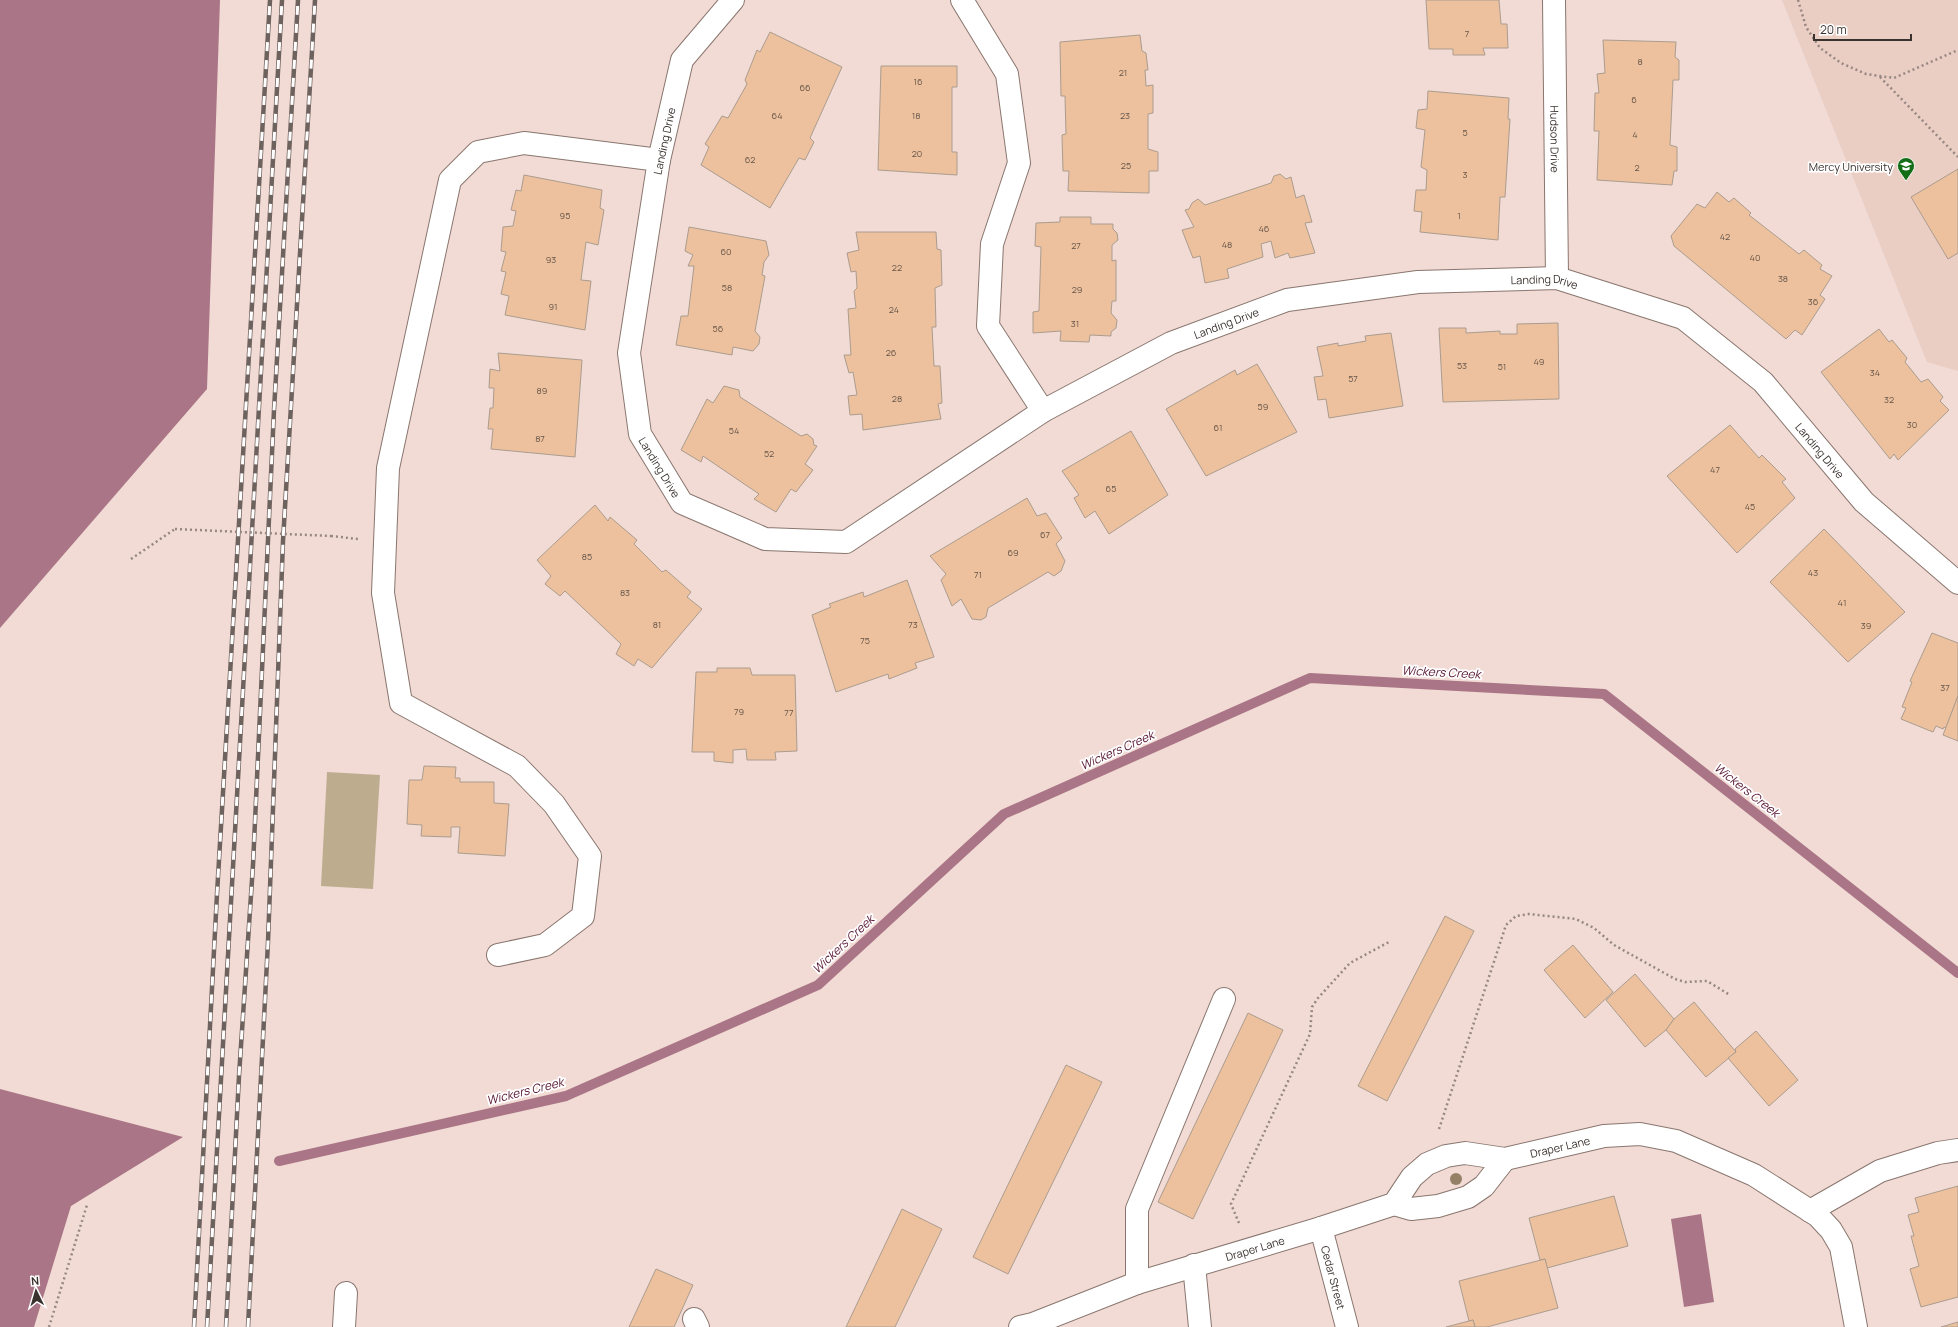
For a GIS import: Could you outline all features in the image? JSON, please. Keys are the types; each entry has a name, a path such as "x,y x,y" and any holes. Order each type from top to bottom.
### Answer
{"street":[{"name":"Landing Drive","path":"733,0 682,60 659,160 629,353 640,434 682,503 766,538 846,542 1043,411 1171,343 1287,300 1418,282 1557,278 1683,318 1763,382 1864,502 1958,583"},
{"path":"962,0 1007,74 1019,163 992,244 988,326 1043,411"},
{"name":"Hudson Drive","path":"1554,0 1557,278"},
{"path":"498,955 545,945 583,916 590,856 554,804 517,766 401,703 384,593 388,468 450,180 478,152 524,143 659,160"},
{"path":"1137,1283 1137,1209 1224,999"},
{"name":"Draper Lane","path":"1029,1326 1137,1283 1321,1228 1394,1204 1412,1177 1427,1164 1446,1156 1465,1153 1505,1159 1604,1136 1640,1134 1676,1141 1754,1175 1818,1216 1831,1230 1841,1247 1856,1327"},
{"path":"1810,1211 1880,1171 1938,1153 1958,1150"},
{"path":"1394,1204 1411,1209 1438,1206 1468,1196 1484,1186 1505,1159"},
{"name":"Cedar Street","path":"1321,1228 1347,1327"},
{"path":"1194,1265 1200,1327"},
{"path":"344,1327 346,1293"}],"path":[{"path":"1798,0 1806,27 1820,48 1841,64 1866,74 1894,78 1958,50"},
{"path":"1880,76 1958,157"},
{"path":"132,559 175,529 331,536 361,539"},
{"path":"1427,1164 1506,925 1516,916 1529,914 1576,918 1594,928 1614,945 1675,979 1685,982 1707,981 1730,995"},
{"path":"1254,1247 1233,1211 1231,1204 1310,1034 1312,1007 1318,998 1350,962 1389,942"},
{"path":"49,1327 87,1205"}],"shaded area":[{"path":"0,0 220,0 207,389 0,628"},
{"name":"Mercy University","path":"1782,0 1958,0 1958,371 1927,362"},
{"path":"327,772 380,775 373,889 321,886"},
{"path":"0,1089 183,1137 71,1206 34,1327 0,1327"},
{"path":"1701,1214 1714,1302 1684,1307 1671,1219"}],"building":[{"path":"1426,0 1499,0 1501,24 1507,24 1508,48 1483,48 1485,55 1453,55 1453,49 1429,49"},
{"path":"770,32 842,67 810,138 814,142 805,160 799,158 770,208 701,165 709,147 705,144 722,116 728,118 747,84 745,80 757,50 760,52"},
{"path":"1140,35 1142,51 1146,53 1148,70 1145,70 1146,86 1153,85 1153,113 1148,114 1148,149 1158,152 1158,171 1149,171 1149,193 1068,191 1069,171 1063,171 1062,135 1066,134 1065,96 1061,96 1060,42"},
{"path":"1603,40 1676,42 1675,57 1679,60 1679,80 1673,80 1670,145 1677,147 1677,171 1674,171 1672,185 1597,180 1599,131 1594,131 1595,93 1599,93 1597,74 1605,73"},
{"path":"881,66 957,66 957,87 952,87 952,152 957,152 957,175 878,170"},
{"path":"1428,91 1509,98 1508,119 1510,119 1505,197 1500,197 1498,240 1420,232 1422,212 1414,211 1416,190 1426,190 1427,170 1421,167 1425,130 1416,128 1418,110 1427,109"},
{"path":"1958,169 1958,253 1948,259 1911,197"},
{"path":"1280,174 1286,179 1291,177 1296,198 1304,195 1312,222 1305,223 1315,253 1290,258 1288,253 1275,258 1271,241 1261,244 1263,257 1227,269 1229,278 1205,283 1200,256 1193,258 1182,230 1194,227 1185,210 1189,209 1192,203 1198,199 1205,205 1271,183 1274,176"},
{"path":"524,175 602,190 600,208 604,210 598,245 586,242 581,280 591,281 585,330 505,315 509,296 501,294 506,272 501,271 506,252 501,251 503,227 513,226 516,211 511,210 516,190 521,191"},
{"path":"1717,192 1729,202 1734,198 1751,213 1749,215 1799,254 1804,250 1822,265 1820,269 1832,276 1820,295 1825,299 1802,335 1795,330 1786,339 1674,246 1671,236 1697,204 1705,208"},
{"path":"1060,217 1091,217 1091,224 1113,224 1113,229 1117,233 1118,240 1112,245 1112,261 1116,260 1116,301 1112,301 1111,313 1117,320 1116,328 1111,332 1111,336 1090,335 1089,342 1060,341 1061,331 1033,333 1033,312 1039,311 1041,247 1035,246 1036,223 1060,222"},
{"path":"689,227 766,241 769,255 764,262 762,275 765,276 755,331 760,337 759,344 753,351 733,347 732,355 676,345 681,316 688,316 694,266 688,266 693,255 685,251"},
{"path":"856,232 936,232 937,249 941,250 942,285 935,288 936,327 932,327 934,366 940,366 942,403 938,404 941,419 863,430 862,414 850,415 848,396 857,395 853,372 849,373 844,355 851,355 848,309 856,308 854,291 857,288 856,271 851,272 847,253 859,250"},
{"path":"1558,323 1559,399 1443,402 1439,328 1466,328 1466,333 1500,331 1500,334 1517,334 1517,324"},
{"path":"1879,329 1889,342 1892,340 1907,358 1905,362 1921,382 1928,379 1943,397 1940,401 1949,410 1898,460 1894,454 1890,459 1821,372"},
{"path":"1391,333 1403,406 1329,418 1326,399 1318,400 1314,377 1323,376 1317,347 1338,343 1338,346 1366,341 1365,336"},
{"path":"498,353 582,360 575,457 491,449 493,429 488,429 490,408 493,408 494,388 489,388 490,369 500,371"},
{"path":"1257,364 1297,432 1206,476 1166,409 1235,370 1237,375"},
{"path":"724,386 739,390 740,397 801,436 807,434 813,439 814,445 817,446 805,464 813,470 796,492 791,489 776,512 754,499 759,494 703,456 701,462 681,450 707,399 713,403"},
{"path":"1730,425 1759,458 1762,455 1786,479 1782,482 1795,498 1737,553 1667,476"},
{"path":"1131,431 1168,495 1109,534 1095,511 1085,518 1074,498 1079,495 1062,471"},
{"path":"1027,498 1037,516 1046,513 1062,538 1056,544 1065,561 1061,571 1054,576 1048,572 988,608 986,617 981,620 972,619 961,599 952,606 941,580 946,574 930,556"},
{"path":"595,505 608,521 610,517 637,540 634,544 662,572 666,570 691,592 687,597 702,609 652,668 638,659 634,666 616,654 621,644 565,591 560,596 545,584 551,576 537,560"},
{"path":"1824,529 1905,612 1848,662 1770,582"},
{"path":"907,580 934,657 915,663 917,668 889,679 888,674 836,692 812,615 831,607 829,604 863,592 864,597"},
{"path":"1932,633 1958,643 1958,696 1946,728 1944,727 1943,729 1936,726 1933,732 1901,719 1906,708 1902,707 1912,682 1910,681"},
{"path":"717,668 750,668 752,675 795,675 797,751 775,752 776,760 747,760 746,749 733,750 733,763 714,761 714,752 692,752 696,672 717,672"},
{"path":"1958,696 1958,741 1943,735"},
{"path":"424,766 456,767 455,778 460,778 460,782 494,782 494,803 509,804 505,856 458,853 460,827 451,827 451,837 421,836 422,825 407,824 409,780 422,780"},
{"path":"1445,916 1474,931 1387,1101 1358,1086"},
{"path":"1573,945 1613,992 1585,1018 1544,970"},
{"path":"1635,974 1674,1019 1666,1030 1645,1047 1606,1000"},
{"path":"1694,1002 1736,1052 1706,1077 1666,1030 1674,1019"},
{"path":"1248,1013 1283,1030 1193,1219 1158,1202"},
{"path":"1756,1031 1798,1080 1769,1106 1728,1058 1736,1052 1735,1049"},
{"path":"1066,1065 1102,1082 1008,1274 973,1257"},
{"path":"1958,1186 1958,1297 1921,1307 1910,1269 1919,1266 1911,1236 1914,1236 1908,1215 1919,1212 1915,1198"},
{"path":"1614,1196 1628,1246 1547,1268 1545,1259 1540,1260 1529,1218"},
{"path":"902,1209 942,1229 895,1327 846,1327"},
{"path":"1545,1259 1558,1308 1487,1327 1475,1327 1473,1320 1469,1321 1459,1281"},
{"path":"656,1269 693,1285 674,1327 629,1327"},
{"path":"1473,1320 1475,1327 1446,1327 1469,1321"},
{"path":"1958,1322 1958,1327 1941,1327"}],"waterway":[{"name":"Wickers Creek","path":"279,1161 566,1096 818,985 1004,814 1310,678 1604,694 1958,973"}],"railway":[{"path":"194,1327 217,894 270,0"},
{"path":"207,1327 282,0"},
{"path":"226,1327 239,1076 253,865 274,410 298,0"},
{"path":"248,1327 268,942 283,541 315,0"}],"place":[{"name":"Mercy University","path":"1906,181"}]}
